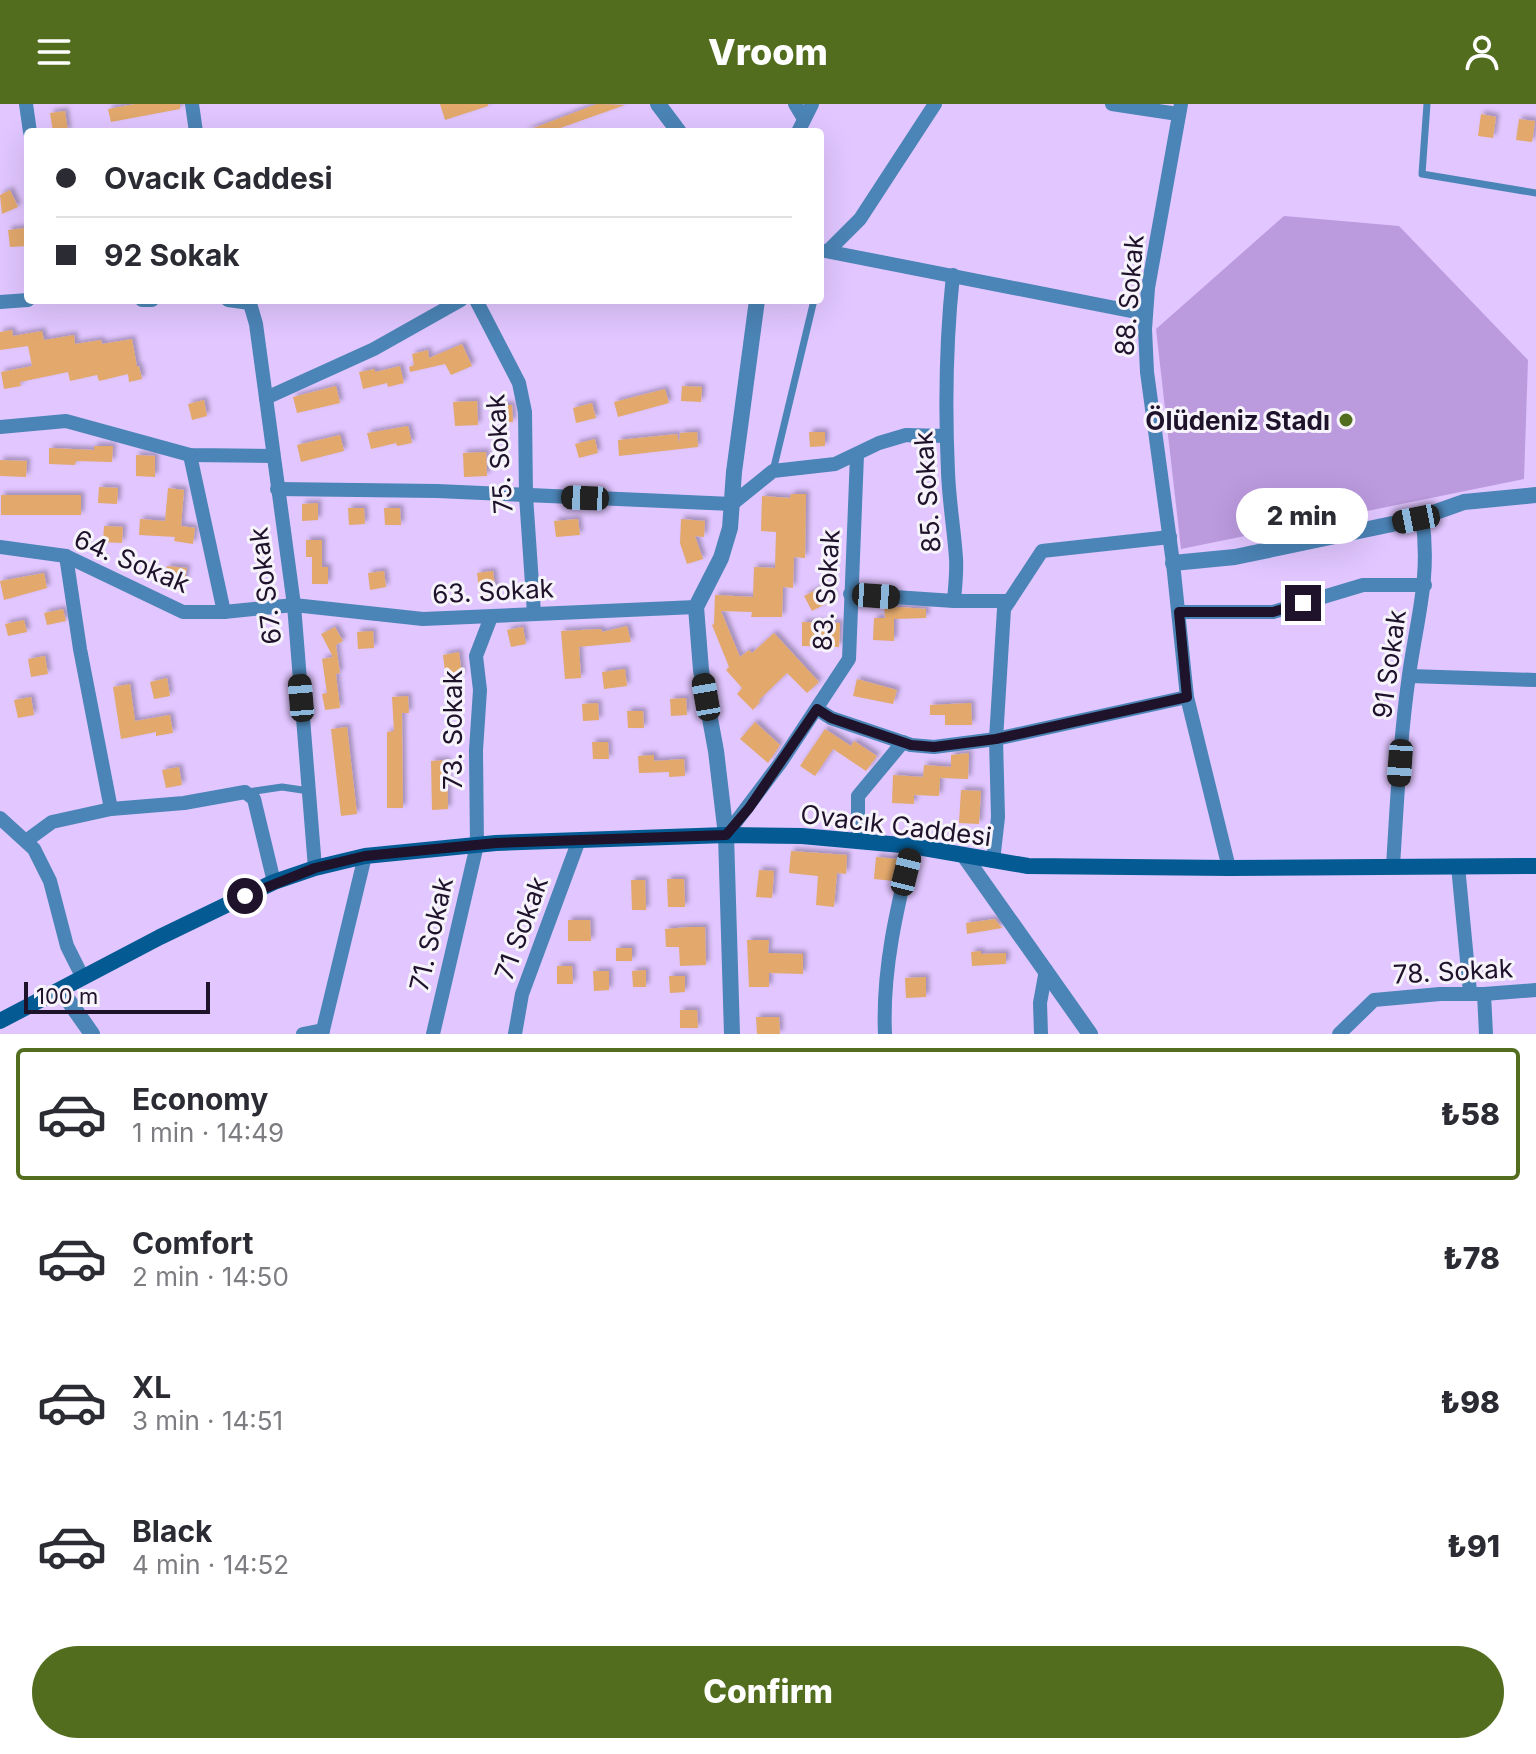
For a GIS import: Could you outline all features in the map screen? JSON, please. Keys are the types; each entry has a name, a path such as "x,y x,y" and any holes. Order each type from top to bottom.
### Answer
{"main road":[{"name":"Ovacık Caddesi","path":"0,1021 160,937 274,882 365,856 477,845 726,835 802,836 912,846 1028,866 1536,866"}],"street":[{"path":"26,104 29,128"},
{"path":"192,104 195,128"},
{"path":"658,104 676,128"},
{"path":"795,104 801,126"},
{"path":"801,126 812,104"},
{"path":"824,251 860,219 935,104"},
{"path":"1112,104 1177,107"},
{"name":"88. Sokak","path":"1177,107 1171,165 1156,234 1146,314 1147,372 1170,537 1187,697 1229,868"},
{"path":"824,251 1146,314"},
{"name":"85. Sokak","path":"953,275 948,323 946,436 956,559 954,601"},
{"path":"0,302 24,300"},
{"name":"67. Sokak","path":"250,304 256,324 294,605 315,868"},
{"path":"266,398 386,343 454,304"},
{"name":"75. Sokak","path":"478,304 519,383 525,412 526,496 534,613"},
{"path":"732,1034 726,835 716,751 701,670 696,607 721,558 730,528 734,472 756,304"},
{"path":"0,427 66,421 190,455 273,456"},
{"path":"277,489 437,491 732,504 773,471 835,464 879,443 906,435 946,436"},
{"path":"190,455 224,612"},
{"name":"83. Sokak","path":"726,835 749,808 849,659 857,455"},
{"path":"1173,563 1235,557 1422,517 1464,502 1536,495"},
{"name":"91 Sokak","path":"1393,866 1409,676 1425,585 1422,517"},
{"path":"993,861 998,817 996,739 1004,609 1042,551 1170,537"},
{"name":"64. Sokak","path":"0,547 66,556 183,612 224,612 294,605"},
{"path":"66,556 80,649 111,809"},
{"path":"1179,612 1273,612 1363,585 1425,585"},
{"path":"850,594 954,601 1009,601"},
{"name":"63. Sokak","path":"294,605 423,619 696,607"},
{"name":"73. Sokak","path":"477,845 476,750 480,690 476,656 491,617"},
{"path":"1409,676 1536,680"},
{"path":"817,709 831,718 903,742 934,747 996,739 1187,697"},
{"path":"858,841 858,796 903,742"},
{"path":"26,841 52,822 111,809 184,803 245,792 254,799 274,882"},
{"path":"0,818 34,849 50,881 67,946 83,978"},
{"name":"71 Sokak","path":"515,1034 522,994 579,840"},
{"name":"71. Sokak","path":"433,1034 477,845"},
{"path":"885,1034 884,1005 893,924 912,846"},
{"path":"303,1034 322,1032 365,856"},
{"path":"965,857 1090,1034"},
{"path":"1458,866 1486,1034"},
{"path":"1041,1034 1040,1003 1046,970"},
{"path":"61,990 92,1034"},
{"name":"78. Sokak","path":"1339,1034 1374,1000 1536,990"}],"lane":[{"path":"1427,104 1422,174 1536,193"},
{"path":"773,471 813,304"},
{"path":"245,792 282,787 309,791"}],"shaded area":[{"name":"Ölüdeniz Stadı","path":"1284,216 1399,226 1528,360 1524,479 1181,549 1156,329"}],"building":[{"path":"135,104 180,104 180,109 111,122 108,109"},
{"path":"440,104 488,104 488,106 445,120"},
{"path":"597,104 625,105 560,128 534,128"},
{"path":"65,111 67,128 52,128 50,113"},
{"path":"1481,114 1496,117 1493,138 1478,136"},
{"path":"1519,119 1535,121 1532,142 1516,140"},
{"path":"10,190 18,207 2,214 0,195"},
{"path":"24,228 24,246 10,247 8,230"},
{"path":"12,330 13,336 42,331 44,340 74,335 75,344 132,339 142,379 129,382 128,374 99,381 97,375 70,381 68,372 20,382 21,386 4,389 1,372 32,366 28,346 0,350 0,332"},
{"path":"462,344 472,366 451,375 445,364 410,372 409,367 414,365 412,354 428,350 429,358"},
{"path":"400,366 404,383 388,387 387,383 363,389 359,372"},
{"path":"336,386 340,403 297,413 293,397"},
{"path":"682,386 702,387 701,402 681,401"},
{"path":"665,389 669,403 618,417 614,402"},
{"path":"204,400 207,416 192,420 188,404"},
{"path":"477,401 478,425 455,426 453,402"},
{"path":"592,403 596,418 576,423 573,408"},
{"path":"496,405 512,405 513,422 497,422"},
{"path":"408,426 412,443 371,449 367,433"},
{"path":"697,432 698,447 619,456 618,440 677,434 679,443 680,433"},
{"path":"809,432 825,432 825,446 810,447"},
{"path":"340,435 344,451 301,462 297,445"},
{"path":"595,439 598,453 579,458 575,444"},
{"path":"94,446 113,446 112,462 49,464 49,448 94,450"},
{"path":"486,452 487,476 464,477 463,453"},
{"path":"136,455 155,456 155,477 136,476"},
{"path":"0,460 27,461 26,477 0,476"},
{"path":"99,487 118,488 117,504 98,503"},
{"path":"168,488 184,490 181,526 195,528 193,544 174,541 175,537 139,535 140,519 165,521"},
{"path":"791,494 806,494 805,558 794,557 793,588 783,587 782,617 751,617 752,612 721,611 740,657 749,650 752,653 774,633 819,682 807,693 787,673 753,710 737,694 742,688 726,670 729,667 712,625 715,595 753,597 754,567 775,568 776,532 761,531 762,496 790,498"},
{"path":"1,495 81,495 81,515 1,515"},
{"path":"318,503 318,520 302,521 302,504"},
{"path":"348,508 364,508 365,524 349,525"},
{"path":"384,508 400,508 401,525 385,525"},
{"path":"578,519 580,535 556,537 554,521"},
{"path":"681,519 705,521 704,537 695,536 703,559 687,564 680,543"},
{"path":"104,526 123,527 122,543 103,542"},
{"path":"306,540 322,540 322,567 328,567 328,584 312,584 312,557 306,557"},
{"path":"167,566 187,568 184,584 165,581"},
{"path":"384,571 386,587 370,590 368,573"},
{"path":"493,571 496,595 480,597 477,573"},
{"path":"44,573 47,588 4,600 0,581"},
{"path":"827,584 835,599 812,611 804,596"},
{"path":"884,606 926,609 926,618 894,619 894,641 873,640 874,618 885,618"},
{"path":"63,609 66,621 47,625 44,613"},
{"path":"24,620 27,632 8,636 5,624"},
{"path":"802,622 840,623 839,647 802,646"},
{"path":"627,626 631,642 579,647 581,678 565,679 561,631 601,629 602,632"},
{"path":"335,627 343,641 336,645 340,708 325,710 322,694 327,693 322,659 333,657 321,634"},
{"path":"523,627 526,644 511,647 507,630"},
{"path":"373,631 374,648 358,649 357,632"},
{"path":"459,652 462,676 446,679 443,655"},
{"path":"45,656 48,674 31,677 28,659"},
{"path":"625,669 627,686 604,689 602,672"},
{"path":"167,678 170,696 154,699 150,682"},
{"path":"857,679 897,690 893,704 853,696"},
{"path":"130,684 135,721 170,715 173,733 156,736 156,732 121,739 113,687"},
{"path":"408,696 409,713 402,713 403,808 387,808 387,732 394,731 392,697"},
{"path":"31,697 34,715 18,718 14,700"},
{"path":"686,698 687,715 671,716 670,699"},
{"path":"598,703 599,720 583,721 582,704"},
{"path":"971,703 972,725 945,725 945,715 930,715 930,705"},
{"path":"627,711 643,711 644,728 628,728"},
{"path":"755,722 780,745 768,763 740,739"},
{"path":"347,727 357,814 341,816 331,729"},
{"path":"825,729 851,746 854,741 877,756 866,771 833,749 815,776 800,766"},
{"path":"592,742 608,742 609,759 593,759"},
{"path":"969,753 968,779 940,778 939,796 914,795 914,804 892,803 893,775 923,777 924,765 951,767 951,755"},
{"path":"654,755 654,761 684,759 685,776 669,777 669,772 639,773 638,756"},
{"path":"447,760 448,809 432,810 431,761"},
{"path":"179,767 182,785 166,788 162,770"},
{"path":"961,790 981,791 979,824 959,823"},
{"path":"791,851 847,855 846,874 837,873 834,907 816,905 818,876 789,873"},
{"path":"876,857 897,859 894,881 874,879"},
{"path":"759,870 774,871 772,898 756,897"},
{"path":"667,879 684,879 685,907 668,907"},
{"path":"631,880 645,880 646,910 632,910"},
{"path":"995,919 1002,928 967,934 966,923"},
{"path":"568,920 590,920 591,941 568,941"},
{"path":"705,927 706,965 680,966 679,947 666,947 665,929"},
{"path":"747,940 769,940 768,953 803,954 803,974 769,973 769,987 749,987"},
{"path":"616,948 632,948 632,961 616,961"},
{"path":"981,951 981,954 1006,953 1006,964 972,966 971,952"},
{"path":"557,966 572,966 573,984 557,984"},
{"path":"646,970 646,987 633,987 632,971"},
{"path":"593,971 609,971 609,990 594,991"},
{"path":"669,976 685,976 685,992 670,993"},
{"path":"926,977 926,997 906,998 905,978"},
{"path":"680,1010 697,1010 698,1028 680,1028"},
{"path":"756,1017 779,1017 780,1034 757,1034"}],"place":[{"name":"Ölüdeniz Stadı","path":"1346,420"}],"route":[{"path":"245,896 315,868 365,856 496,843 726,835 749,808 817,709 831,718 911,745 934,747 996,739 1187,697 1179,612 1273,612 1303,603"}]}
